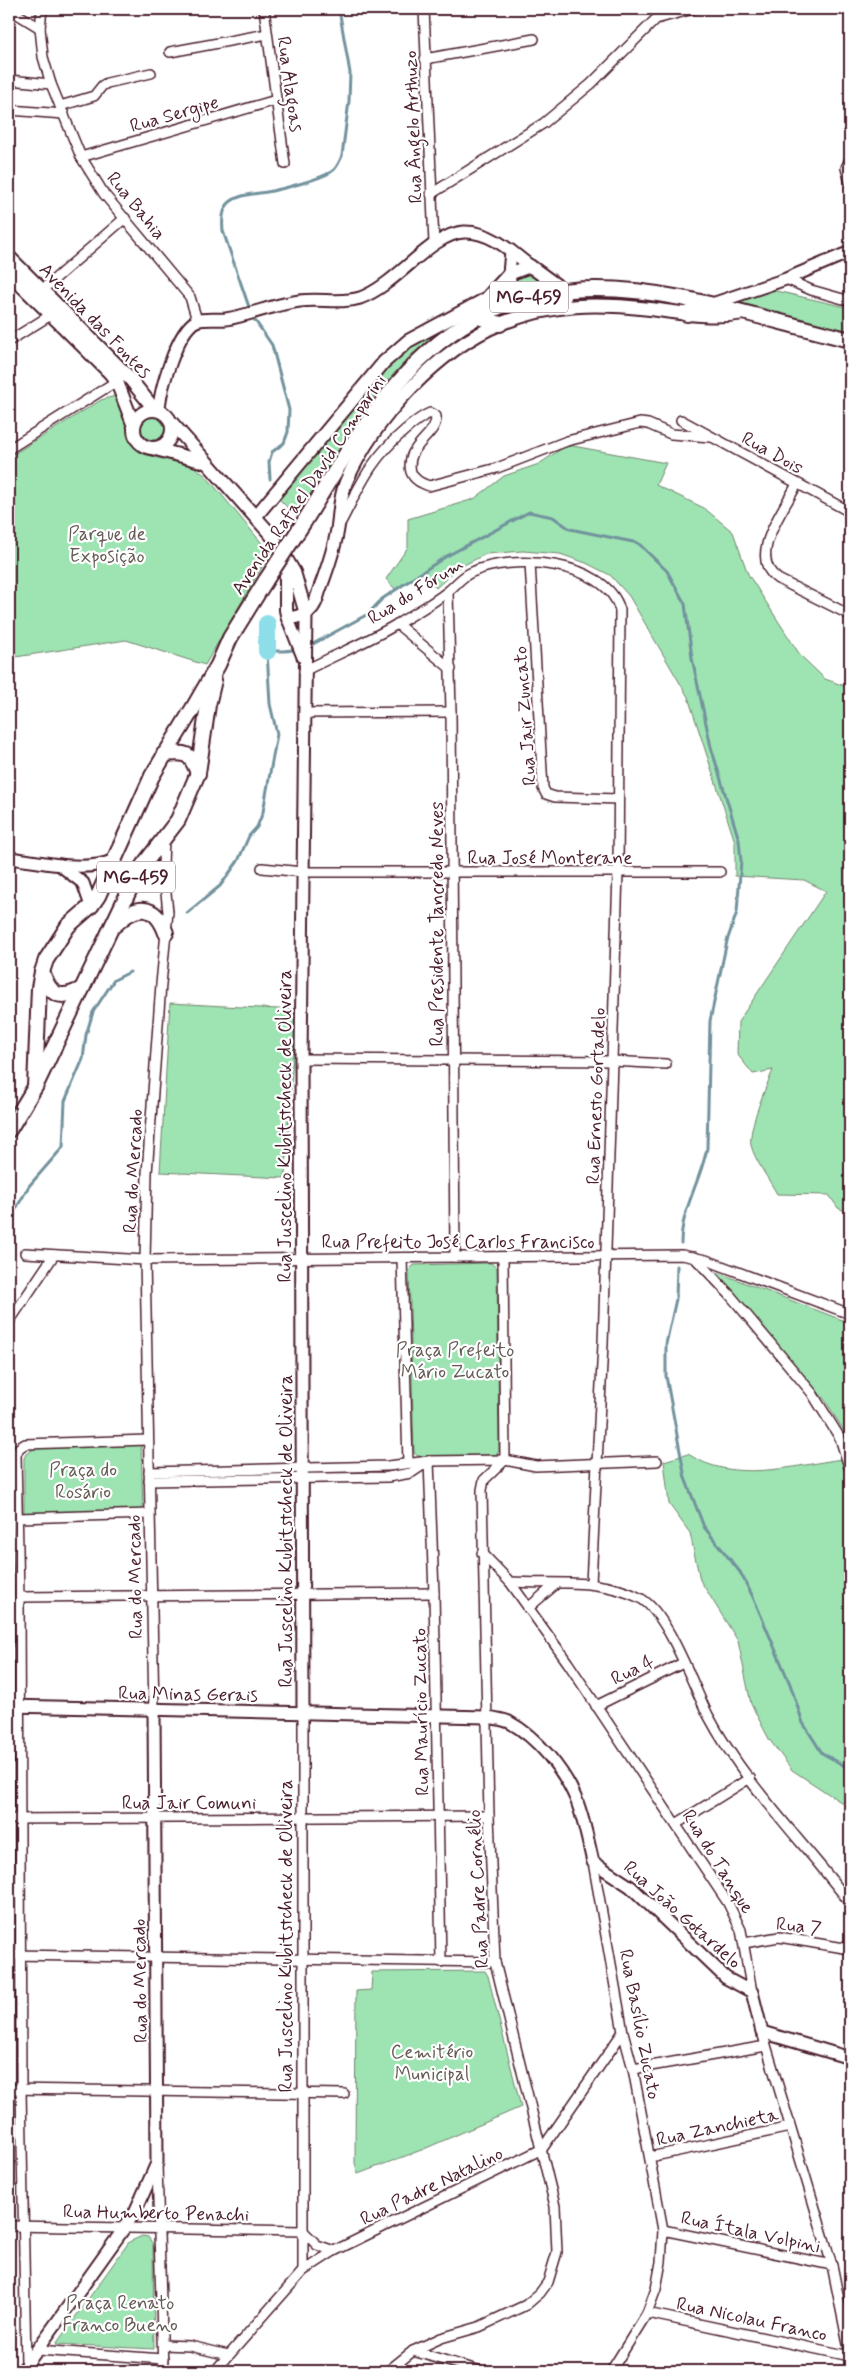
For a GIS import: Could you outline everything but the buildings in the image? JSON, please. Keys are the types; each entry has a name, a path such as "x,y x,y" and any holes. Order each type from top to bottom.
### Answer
{"main road":[{"name":"Avenida das Fontes","path":"9,257 42,290 56,311"},
{"path":"256,516 343,410 400,347 415,336 486,298 509,278 530,266 559,288 567,306"},
{"name":"Avenida das Fontes","path":"9,273 56,311 121,378 157,410 164,413 205,462 256,516 273,537 294,572 306,614"},
{"path":"509,278 510,290 519,300 535,311"},
{"path":"500,324 484,315 509,278"},
{"name":"Avenida Rafael David Comparini","path":"35,1087 39,988 46,960 68,926 92,906 164,754 218,665 230,638 362,431 397,384 414,365 450,334 484,315 519,300 559,288 612,288 642,291 708,305"},
{"path":"286,558 288,619 306,614 314,604 329,566 338,526 339,507 346,482 366,446 393,409 434,367 472,340 500,324 535,311 567,306 604,304 720,317 744,314"},
{"path":"687,314 708,305"},
{"name":"MG-459","path":"708,305 850,340"},
{"name":"Avenida das Fontes","path":"121,378 140,442 150,447 205,462"},
{"name":"Avenida das Fontes","path":"134,426 136,420 143,412 157,410"},
{"path":"150,447 161,446 166,443 172,434 171,422"},
{"path":"286,600 301,597"},
{"name":"Avenida Rafael David Comparini","path":"9,1130 35,1087 138,872 178,820 198,773 208,705 218,665"},
{"path":"164,754 185,754 192,759 198,773"},
{"path":"113,927 124,916 133,911 150,911 157,915 166,933"},
{"path":"42,972 46,983 53,992 62,996 70,996 82,990"}],"street":[{"path":"9,9 40,28"},
{"name":"Rua Bahia","path":"42,9 40,28 41,52 51,84 81,157 104,194 190,297 197,320"},
{"name":"Rua Alagoas","path":"264,9 285,164"},
{"name":"Rua Ângelo Arthuzo","path":"424,9 434,244"},
{"path":"431,194 544,123 591,84 656,19 693,9"},
{"path":"170,52 268,34"},
{"path":"425,59 534,39"},
{"path":"9,110 62,110 94,96 107,83 151,73"},
{"path":"9,80 51,84"},
{"name":"Rua Sergipe","path":"81,157 276,100"},
{"path":"850,159 846,168 850,182"},
{"path":"42,290 124,218"},
{"path":"157,410 163,385 181,340 197,320 229,318 312,299 347,300 364,296 393,280 434,244 447,236 466,232 490,238 530,266"},
{"path":"509,278 511,251"},
{"path":"708,305 786,279 850,252"},
{"path":"786,279 811,290 850,301"},
{"path":"9,340 56,311"},
{"path":"9,449 121,378"},
{"path":"338,526 365,475 380,453 417,420 430,414 436,416 436,423 417,446 410,461 413,476 421,483 429,486 496,468 540,453 567,441 640,423 648,424 672,434 711,437"},
{"name":"Rua Dois","path":"681,420 850,512"},
{"path":"797,484 768,539 764,558 766,566 770,573 778,579 850,615"},
{"name":"Rua do Fórum","path":"304,671 397,624 448,592 459,580 484,568 530,563 564,567 584,574 612,592 620,610"},
{"name":"Rua Jair Zuncato","path":"530,563 543,788 546,794 555,798 618,799"},
{"name":"Rua Presidente Tancredo Neves","path":"448,592 451,712 455,1257"},
{"name":"Rua Ernesto Gortadelo","path":"591,1583 603,1344 618,872 620,610"},
{"name":"Rua Juscelino Kubitstcheck de Oliveira","path":"303,2271 301,1060 304,658 306,614"},
{"name":"Rua Juscelino Kubitstcheck de Oliveira","path":"288,619 304,658"},
{"path":"397,624 450,669"},
{"path":"304,713 451,712"},
{"name":"Rua do Mercado","path":"157,2163 156,1818 146,1260 147,1173 168,904 163,864 164,840"},
{"path":"9,858 98,866 112,861"},
{"path":"59,864 83,883 92,906"},
{"name":"Rua José Monterane","path":"262,868 303,872 452,874 720,872"},
{"path":"301,1060 612,1061 666,1064"},
{"name":"Rua Prefeito José Carlos Francisco","path":"25,1253 146,1260 682,1255 694,1257 850,1314"},
{"path":"9,1322 54,1255"},
{"path":"503,1256 505,1460"},
{"path":"694,1257 730,1295 812,1393 840,1438 850,1470"},
{"path":"402,1258 408,1462"},
{"path":"24,2368 19,1819 14,1706 19,1597 16,1455 19,1448 25,1444 148,1440"},
{"path":"301,1473 429,1461 505,1460 536,1466 657,1461"},
{"name":"Rua Padre Cornélio","path":"388,2371 413,2351 508,2315 526,2304 540,2293 548,2282 557,2252 555,2206 495,1962 486,1717 482,1484 487,1475 505,1460"},
{"path":"149,1477 301,1473 401,1475 417,1470 429,1461"},
{"name":"Rua Maurício Zucato","path":"429,1461 437,1716 441,1962"},
{"path":"18,1518 150,1514"},
{"name":"Rua do Tanque","path":"482,1553 510,1582 596,1706 728,1903 741,1930 752,1992 762,2032 832,2265 850,2355"},
{"path":"510,1582 591,1583 627,1593 651,1606 664,1622 719,1735 750,1778 850,1903"},
{"path":"528,1608 557,1584"},
{"path":"19,1597 434,1593"},
{"name":"Rua 4","path":"596,1706 683,1662"},
{"name":"Rua Minas Gerais","path":"14,1706 486,1717"},
{"name":"Rua Basílio Zucato","path":"486,1717 502,1720 519,1729 556,1766 576,1798 593,1862 623,2032 650,2157 663,2230 658,2278 647,2313 611,2371"},
{"path":"676,1824 750,1778"},
{"name":"Rua Jair Comuni","path":"9,1819 489,1816"},
{"name":"Rua João Gotardelo","path":"593,1862 632,1887 722,1974 752,1992"},
{"name":"Rua 7","path":"744,1943 779,1937 850,1949"},
{"path":"9,1955 495,1962"},
{"path":"542,2149 623,2032"},
{"path":"762,2032 850,2058"},
{"path":"632,2069 766,2046"},
{"path":"9,2089 344,2094"},
{"name":"Rua Zanchieta","path":"650,2157 790,2127"},
{"name":"Rua Padre Natalino","path":"303,2271 334,2251 542,2149"},
{"path":"24,2368 135,2212 157,2163"},
{"path":"157,2163 163,2371"},
{"name":"Rua Humberto Penachi","path":"9,2226 302,2231"},
{"name":"Rua Ítala Volpini","path":"663,2230 832,2265"},
{"path":"302,2231 317,2245 334,2251"},
{"path":"215,2371 303,2271"},
{"name":"Rua Nicolau Franco","path":"647,2313 850,2355"},
{"path":"163,2345 190,2346 228,2355"},
{"path":"38,2350 163,2359"},
{"path":"413,2351 481,2371"}],"green space":[{"path":"530,273 544,284 515,291 514,278"},
{"path":"772,290 850,308 850,331 732,302"},
{"path":"456,318 411,355 374,396 296,516 276,496 399,352"},
{"name":"Parque de Exposição","path":"115,396 121,405 132,441 137,447 142,452 156,458 187,464 202,472 270,553 205,665 126,640 9,658 9,457 101,400"},
{"path":"153,416 162,419 165,428 162,437 153,440 144,437 141,428 144,419"},
{"path":"573,446 666,463 656,485 704,508 733,532 748,574 800,655 825,679 850,688 850,1213 838,1208 829,1195 777,1194 751,1145 752,1128 773,1070 753,1074 737,1054 738,1022 826,891 804,880 735,876 735,842 688,697 629,596 610,575 586,563 560,554 523,551 486,554 458,568 436,588 423,571 395,589 386,579 408,547 408,519 474,499 504,476 539,464 564,447"},
{"path":"170,1003 296,1010 285,1178 160,1172"},
{"name":"Praça Prefeito Mário Zucato","path":"491,1263 497,1268 499,1451 495,1455 418,1456 414,1453 409,1270 414,1265"},
{"path":"714,1271 850,1323 850,1449 847,1436 825,1400"},
{"name":"Praça do Rosário","path":"141,1445 143,1512 24,1514 24,1458 26,1454 37,1447"},
{"path":"688,1454 705,1463 743,1471 783,1468 842,1459 850,1488 850,1808 792,1770 769,1739 751,1704 738,1641 700,1580 690,1533 669,1504 664,1461"},
{"name":"Cemitério Municipal","path":"485,1971 488,1976 521,2107 424,2149 358,2174 355,2163 356,1991 371,1990 372,1972"},
{"name":"Praça Renato Franco Bueno","path":"142,2236 148,2237 153,2244 154,2349 56,2344 129,2242"}],"waterway":[{"path":"250,310 223,231 224,211 227,205 235,199 250,194 278,190 311,180 326,175 338,165 342,156 349,101 350,73 339,9"},
{"path":"252,316 272,345 289,410 288,432 284,443 272,452 269,462 270,479"},
{"path":"313,644 368,614 382,599 445,557 529,512 553,517 570,529 638,543 667,571 685,604 692,658 711,747 739,840 741,861 737,912 727,941 710,1021 707,1148 684,1219 681,1243"},
{"path":"267,624 267,651"},
{"path":"187,913 220,886 238,861 249,836 257,827 263,812 277,734 270,704 267,651 296,649"},
{"path":"9,1221 29,1186 63,1147 65,1101 83,1059 86,1035 93,1012 114,980 130,972"},
{"path":"677,1266 676,1299 666,1344 666,1376 685,1478 704,1527 740,1572 753,1597 790,1684 803,1723 822,1753 850,1769"}]}
